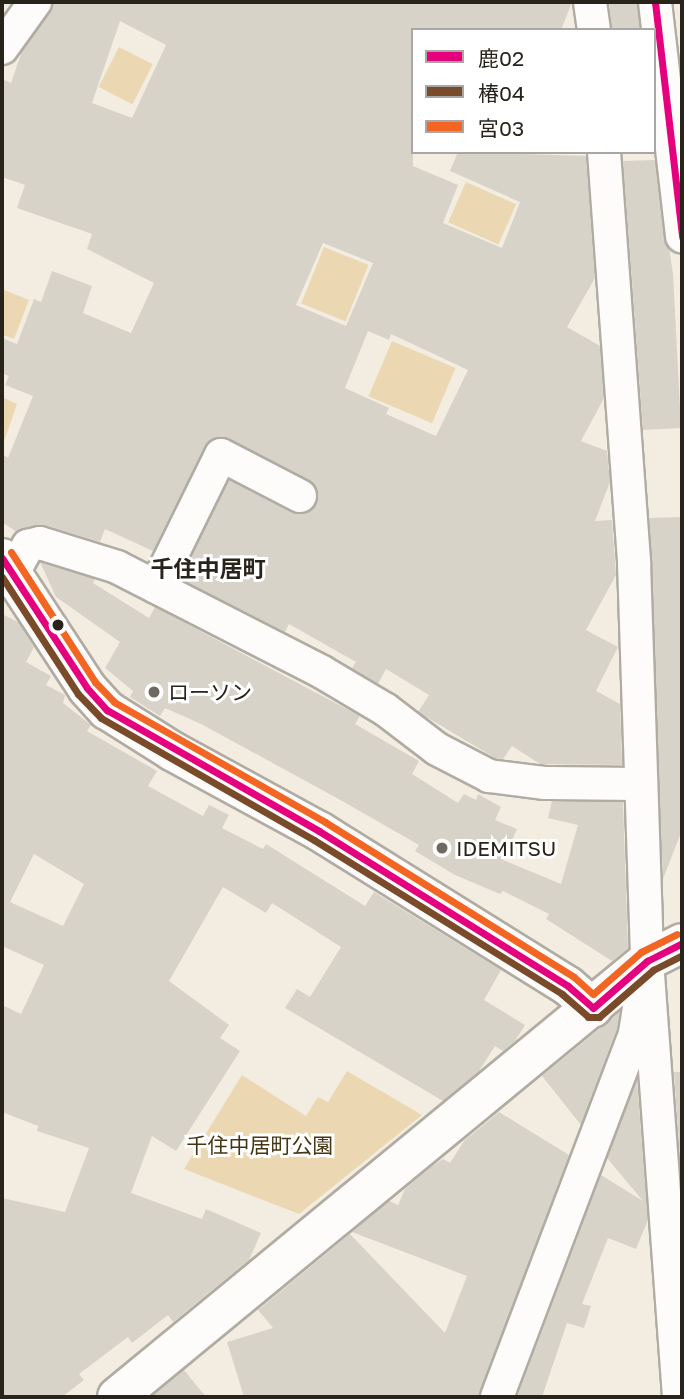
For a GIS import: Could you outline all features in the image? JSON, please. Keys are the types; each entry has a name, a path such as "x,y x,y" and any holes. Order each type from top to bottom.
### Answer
{"street":[{"path":"2,48 35,2"},
{"path":"590,2 594,28"},
{"path":"655,2 682,236"},
{"path":"604,154 634,563 646,961 679,1397"},
{"path":"156,587 221,455 300,496"},
{"path":"593,1008 568,986 352,851 107,710 80,678 8,565 28,546 40,543 117,567 322,672 466,767 489,776 544,783 640,784"},
{"path":"117,1397 593,1008 646,961 682,943"},
{"path":"497,1397 635,1033 646,961"}],"green space":[{"path":"119,47 153,64 132,104 99,87"},
{"path":"466,182 516,204 498,245 448,222"},
{"path":"324,247 369,265 346,322 301,304"},
{"path":"2,289 29,300 14,339 3,335"},
{"path":"392,341 456,368 432,423 369,396"},
{"path":"2,397 17,404 2,447"},
{"name":"千住中居町公園","path":"347,1071 422,1115 299,1214 184,1169 242,1075 306,1116 318,1097 328,1102"}],"building":[{"path":"53,2 572,2 562,28 411,28 411,154 413,166 458,185 443,223 502,248 520,202 450,171 457,154 586,156 595,278 567,327 600,346 604,398 581,441 607,451 610,482 595,521 612,520 616,575 586,630 618,647 596,691 620,704 622,765 540,764 512,746 503,759 495,758 418,712 429,695 386,669 378,684 352,668 356,662 289,624 285,632 180,579 229,480 292,513 309,512 317,504 318,494 309,480 229,439 219,437 205,446 153,551 105,529 100,542 45,525 17,532 2,522 2,454 8,458 33,396 5,385 9,376 2,373 2,338 17,344 34,299 41,302 52,271 92,286 83,313 131,333 154,283 87,249 92,234 17,208 25,185 2,177 2,79 11,83 22,51","holes":["120,21 166,45 132,118 92,103","323,243 373,263 346,326 296,305","368,331 389,340 391,334 468,370 436,436 386,414 389,408 345,388"]},
{"path":"609,2 637,2 640,28 612,28"},
{"path":"655,160 673,273 681,428 643,430 623,161"},
{"path":"682,517 682,830 663,879 649,518"},
{"path":"40,562 95,579 93,583 149,618 155,607 360,716 355,724 419,761 412,774 458,803 464,794 476,800 478,794 501,807 495,820 517,829 503,860 561,884 578,825 548,818 552,801 623,802 628,948 612,961 546,919 549,914 503,891 500,894 455,875 415,851 419,845 201,724 165,708 160,716 130,697 133,691 105,668 120,642 56,597"},
{"path":"2,614 18,622 34,647 26,662 51,676 46,685 65,695 63,703 91,725 87,731 157,771 148,786 203,816 209,805 229,815 222,828 263,849 266,844 365,906 374,892 501,970 484,1000 525,1025 515,1041 503,1051 495,1046 479,1071 443,1101 285,1008 297,989 310,997 341,947 272,903 266,913 223,887 169,981 229,1025 220,1038 240,1051 176,1151 152,1136 131,1193 202,1219 206,1209 261,1233 249,1260 173,1322 168,1315 132,1343 128,1337 79,1374 84,1380 62,1397 2,1397 2,1198 65,1212 89,1148 37,1131 38,1126 2,1112 2,1005 21,1014 44,965 2,946","holes":["34,854 84,884 63,926 10,902"]},
{"path":"620,1012 617,1028 581,1125 542,1076"},
{"path":"674,1072 682,1072 682,1174 681,1174"},
{"path":"637,1079 648,1220 636,1249 608,1238 582,1304 591,1306 584,1328 567,1323 542,1397 517,1397 601,1175 643,1201 607,1158"},
{"path":"499,1112 569,1155 479,1397 244,1397 227,1342 273,1328 258,1310 350,1234 445,1333 467,1276 352,1232 389,1201 398,1205 405,1189 432,1166 443,1159 450,1163 464,1141"},
{"path":"184,1370 206,1397 151,1397"}],"transit line":[{"name":"鹿02","path":"655,2 682,236"},
{"name":"宮03","path":"11,552 95,682 114,702 325,822 574,977 593,994 641,952 677,934"},
{"name":"鹿02","path":"2,558 87,688 107,710 319,831 568,986 593,1008 647,961 682,943"},
{"name":"椿04","path":"2,577 78,694 101,718 314,840 562,994 588,1017 599,1017 653,970 682,955"}],"place":[{"name":"ローソン","path":"154,692"},
{"name":"IDEMITSU","path":"442,848"}],"district":[{"name":"千住中居町","path":"208,568"}]}
